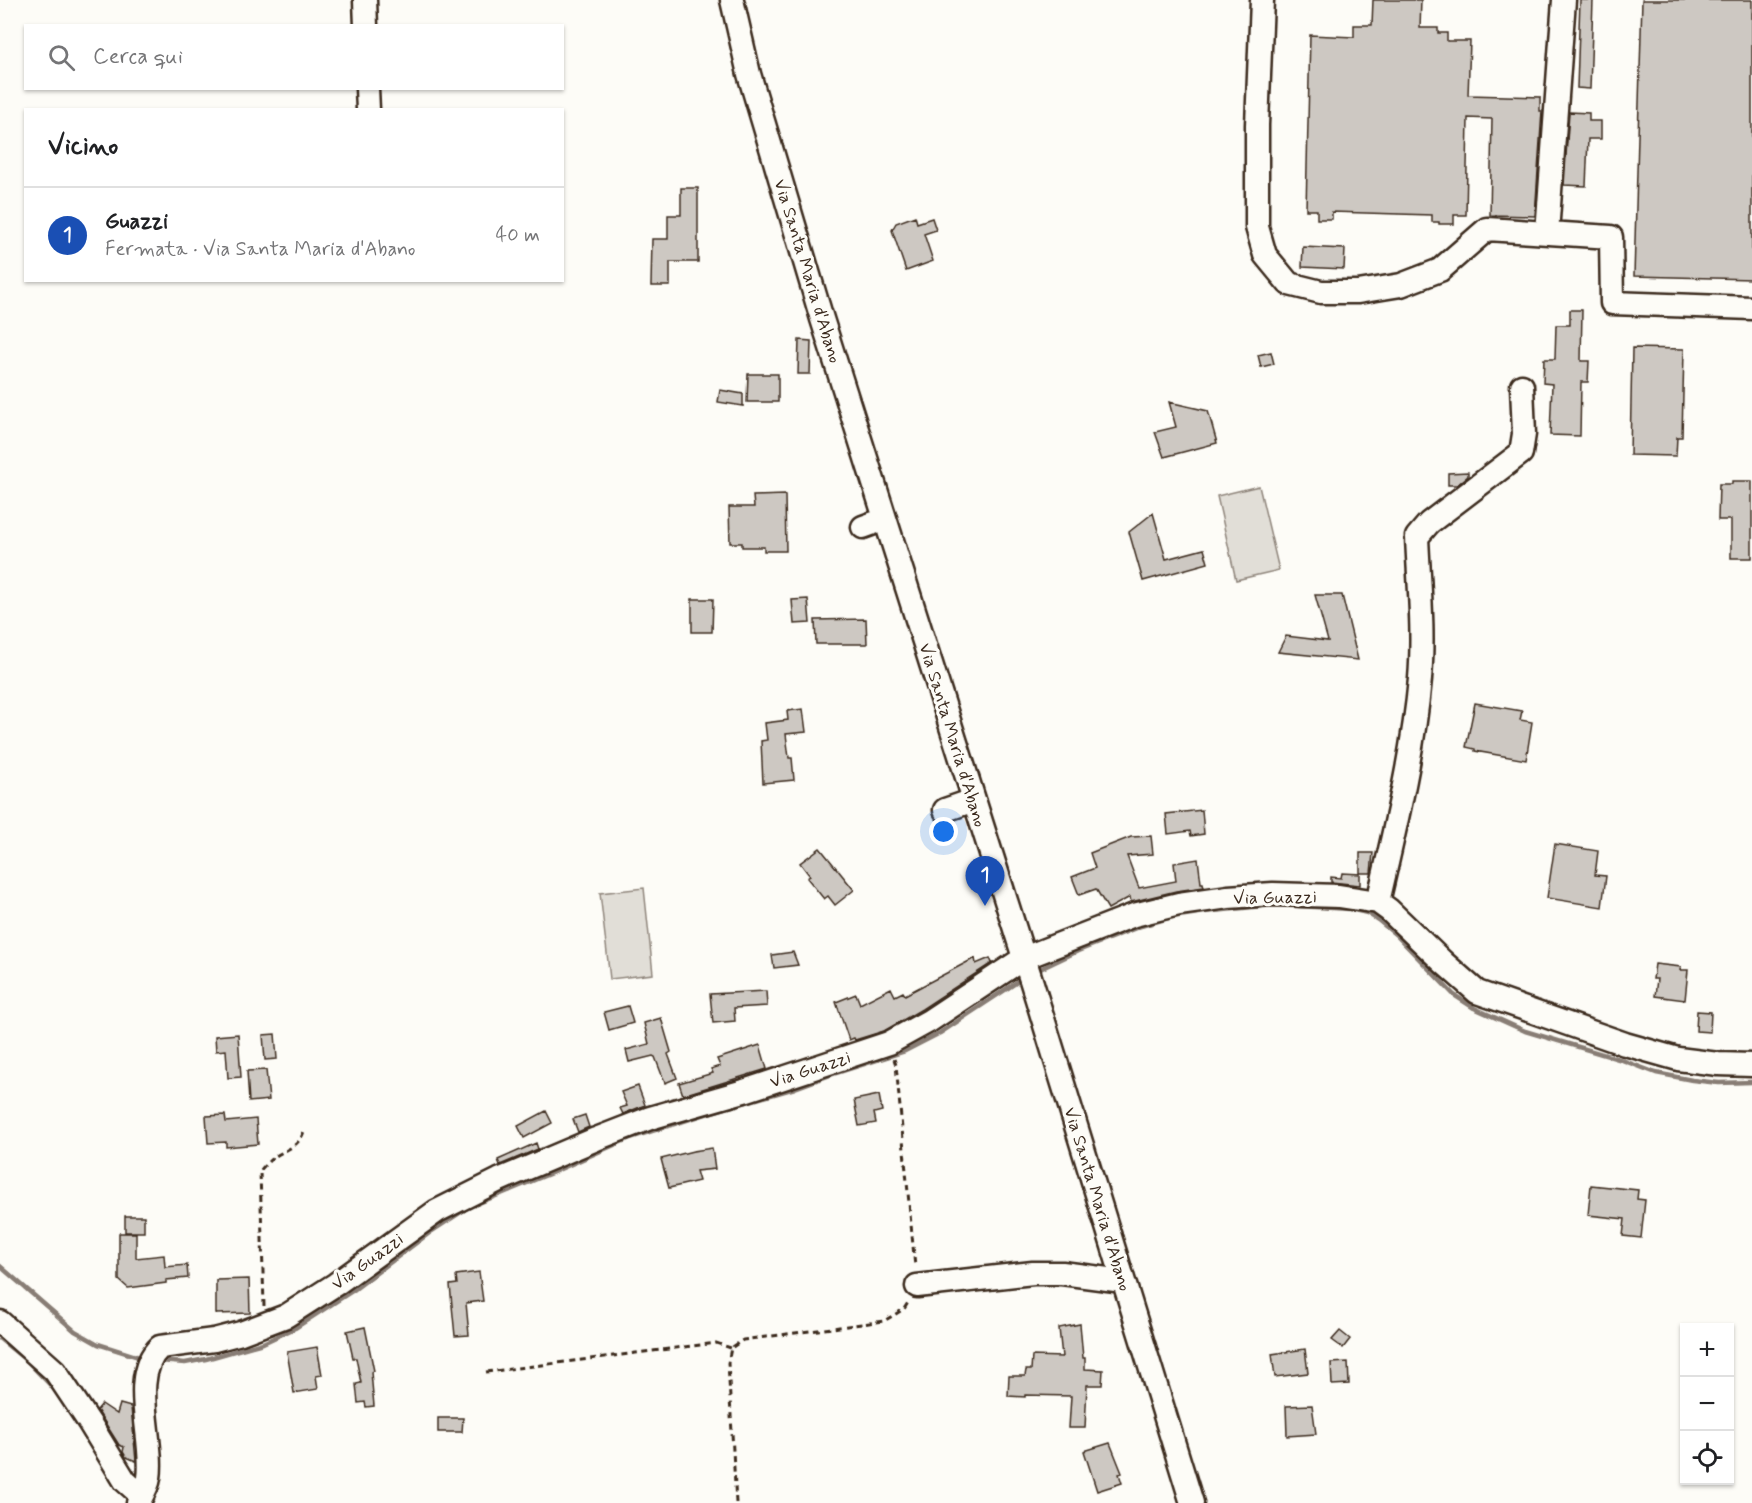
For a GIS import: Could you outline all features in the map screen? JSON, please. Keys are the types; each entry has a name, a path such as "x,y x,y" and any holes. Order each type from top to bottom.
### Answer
{"street":[{"path":"365,0 366,24"},
{"name":"Via Santa Maria d'Abano","path":"732,0 749,74 832,381 885,519 953,767 974,800 1192,1503"},
{"path":"1262,0 1257,114 1257,227 1265,255 1289,284 1321,292 1358,292 1401,285 1440,270 1487,229 1611,237 1612,303 1752,308"},
{"path":"1547,233 1564,0"},
{"path":"367,90 368,108"},
{"path":"1522,386 1524,434 1521,453 1429,524 1417,537 1422,599 1420,677 1411,754 1378,902 1477,992 1625,1044 1678,1059 1752,1065"},
{"path":"863,527 885,519"},
{"path":"945,810 974,800"},
{"name":"Via Guazzi","path":"140,1499 149,1478 144,1401 146,1376 153,1353 160,1347 214,1340 286,1316 336,1284 437,1211 479,1189 650,1118 889,1043 1134,915 1179,904 1273,894 1339,896 1378,902"},
{"name":"Via Santa Maria d'Abano","path":"917,1286 1033,1273 1062,1273 1123,1281"},
{"path":"0,1322 55,1371 125,1481 140,1499"}],"path":[{"path":"736,1503 728,1363 731,1348 743,1340 884,1321 904,1309 917,1286 896,1065"},
{"path":"264,1325 260,1171 271,1159 291,1149 303,1137 305,1128"},
{"path":"486,1372 716,1342 731,1348"}],"shaded area":[{"path":"1259,486 1279,570 1236,580 1217,496"},
{"path":"644,888 653,974 610,979 600,893"}],"building":[{"path":"1373,0 1421,0 1420,28 1438,28 1438,33 1447,33 1447,41 1470,41 1468,95 1540,97 1540,111 1542,111 1535,216 1490,215 1492,119 1468,118 1466,215 1454,215 1454,224 1432,222 1432,215 1332,212 1332,219 1317,219 1317,210 1306,210 1310,35 1354,37 1354,25 1372,25"},
{"path":"1580,0 1593,0 1590,89 1577,88"},
{"path":"1642,0 1752,0 1752,279 1634,276"},
{"path":"1569,112 1589,113 1589,121 1601,121 1601,139 1588,139 1586,186 1564,185"},
{"path":"681,188 698,188 698,262 670,262 670,286 651,286 652,239 668,239 668,215 681,215"},
{"path":"915,216 917,223 932,218 936,230 924,234 933,261 906,271 892,230 896,223"},
{"path":"1303,247 1345,249 1344,269 1302,267"},
{"path":"1570,310 1582,310 1581,361 1589,361 1588,382 1581,382 1580,436 1550,435 1552,384 1543,383 1544,359 1555,359 1556,325 1570,325"},
{"path":"799,340 811,341 810,374 798,374"},
{"path":"1632,348 1684,349 1682,437 1677,437 1676,456 1630,455"},
{"path":"1271,352 1274,364 1261,367 1258,355"},
{"path":"748,374 778,374 778,402 747,402"},
{"path":"720,390 743,394 743,406 718,402"},
{"path":"1169,402 1208,411 1217,443 1164,457 1155,432 1176,427"},
{"path":"1468,472 1468,476 1457,485 1448,485 1448,473"},
{"path":"1732,481 1752,481 1752,558 1731,558 1731,520 1718,520 1719,484 1732,484"},
{"path":"785,495 786,551 764,551 764,547 742,547 742,543 730,543 729,507 754,507 753,496"},
{"path":"1153,513 1166,559 1204,549 1208,563 1143,581 1129,532"},
{"path":"1315,595 1342,595 1358,660 1278,652 1286,636 1328,641"},
{"path":"692,599 713,599 712,632 692,632"},
{"path":"808,599 810,623 794,624 792,600"},
{"path":"866,619 867,644 816,644 815,620"},
{"path":"1475,703 1522,711 1520,720 1532,722 1526,760 1475,751 1475,749 1466,747"},
{"path":"803,709 806,732 786,734 794,780 763,783 761,741 767,740 765,723 788,720 787,711"},
{"path":"1202,810 1204,834 1191,836 1190,831 1168,834 1166,814"},
{"path":"1151,836 1153,854 1127,856 1139,888 1176,881 1174,863 1198,859 1201,883 1204,887 1131,902 1130,897 1108,909 1096,889 1079,895 1072,877 1095,868 1090,853 1131,837"},
{"path":"1555,844 1598,851 1595,875 1606,876 1602,907 1547,898"},
{"path":"820,848 854,890 835,905 828,896 824,899 807,878 810,876 800,863"},
{"path":"1360,853 1373,853 1371,873 1360,873"},
{"path":"1342,873 1360,874 1360,885 1331,882 1331,877 1341,878"},
{"path":"793,952 798,965 774,968 772,955"},
{"path":"975,958 976,964 990,958 992,963 884,1031 849,1040 836,1002 856,994 860,1004 891,988 895,996 903,992 905,995"},
{"path":"1655,964 1688,970 1685,1000 1655,996 1657,979 1653,979"},
{"path":"766,991 767,1006 734,1008 735,1021 713,1023 710,994"},
{"path":"628,1006 633,1023 609,1030 604,1012"},
{"path":"1697,1011 1711,1012 1710,1032 1696,1031"},
{"path":"661,1018 671,1052 668,1054 677,1078 665,1083 655,1057 629,1062 626,1050 649,1044 644,1023"},
{"path":"238,1034 241,1077 228,1078 226,1050 216,1051 215,1036"},
{"path":"275,1034 277,1059 265,1060 263,1035"},
{"path":"760,1045 767,1069 683,1095 679,1083 713,1073 711,1069 720,1066 717,1059"},
{"path":"266,1070 269,1100 249,1102 247,1071"},
{"path":"638,1086 645,1105 623,1114 620,1108 627,1106 621,1092"},
{"path":"879,1095 882,1111 874,1113 876,1123 859,1126 854,1100"},
{"path":"546,1111 552,1123 524,1138 518,1126"},
{"path":"225,1115 226,1122 256,1119 258,1144 226,1147 226,1142 208,1143 206,1116"},
{"path":"585,1115 589,1127 578,1132 573,1119"},
{"path":"536,1143 538,1149 500,1165 498,1160"},
{"path":"712,1148 715,1169 696,1171 699,1181 669,1188 661,1159"},
{"path":"1591,1185 1638,1190 1637,1199 1645,1200 1641,1238 1623,1236 1625,1219 1588,1215"},
{"path":"125,1216 144,1216 144,1232 125,1232"},
{"path":"119,1233 136,1233 136,1258 164,1255 165,1267 187,1265 188,1278 128,1288 119,1280"},
{"path":"479,1272 483,1301 466,1303 469,1335 455,1336 450,1285 457,1284 456,1275"},
{"path":"249,1279 250,1313 216,1314 216,1280"},
{"path":"1080,1324 1085,1369 1103,1370 1102,1385 1087,1385 1085,1428 1069,1428 1071,1396 1008,1396 1009,1376 1025,1376 1026,1370 1031,1370 1032,1356 1062,1357 1059,1328"},
{"path":"365,1327 374,1371 371,1372 374,1406 366,1407 365,1402 358,1403 356,1384 361,1383 347,1331"},
{"path":"1340,1331 1350,1339 1343,1348 1332,1340"},
{"path":"317,1347 322,1375 316,1376 318,1389 294,1393 287,1352"},
{"path":"1305,1349 1308,1373 1275,1377 1272,1354"},
{"path":"1348,1362 1349,1384 1332,1385 1331,1363"},
{"path":"102,1404 117,1414 120,1404 131,1407 136,1461 126,1457 123,1452 124,1447 119,1445 97,1410"},
{"path":"1312,1405 1316,1434 1287,1436 1286,1406"},
{"path":"438,1418 463,1418 462,1432 438,1432"},
{"path":"1110,1443 1122,1473 1119,1474 1122,1483 1097,1491 1084,1451"}],"waterway":[{"path":"1036,971 1078,951 1141,926 1172,917 1262,906"},
{"path":"1298,906 1350,909 1367,913 1396,935 1454,995 1474,1008 1525,1031 1622,1060 1656,1073 1719,1083 1752,1082"},
{"path":"474,1205 630,1138 795,1088 905,1051 940,1033 1023,978"},
{"path":"159,1361 185,1363 206,1359 263,1343 295,1328 355,1289 464,1210"},
{"path":"0,1266 75,1331 98,1344 145,1359"},
{"path":"0,1339 28,1362 56,1391"}],"place":[{"name":"Guazzi","path":"985,906"}]}
